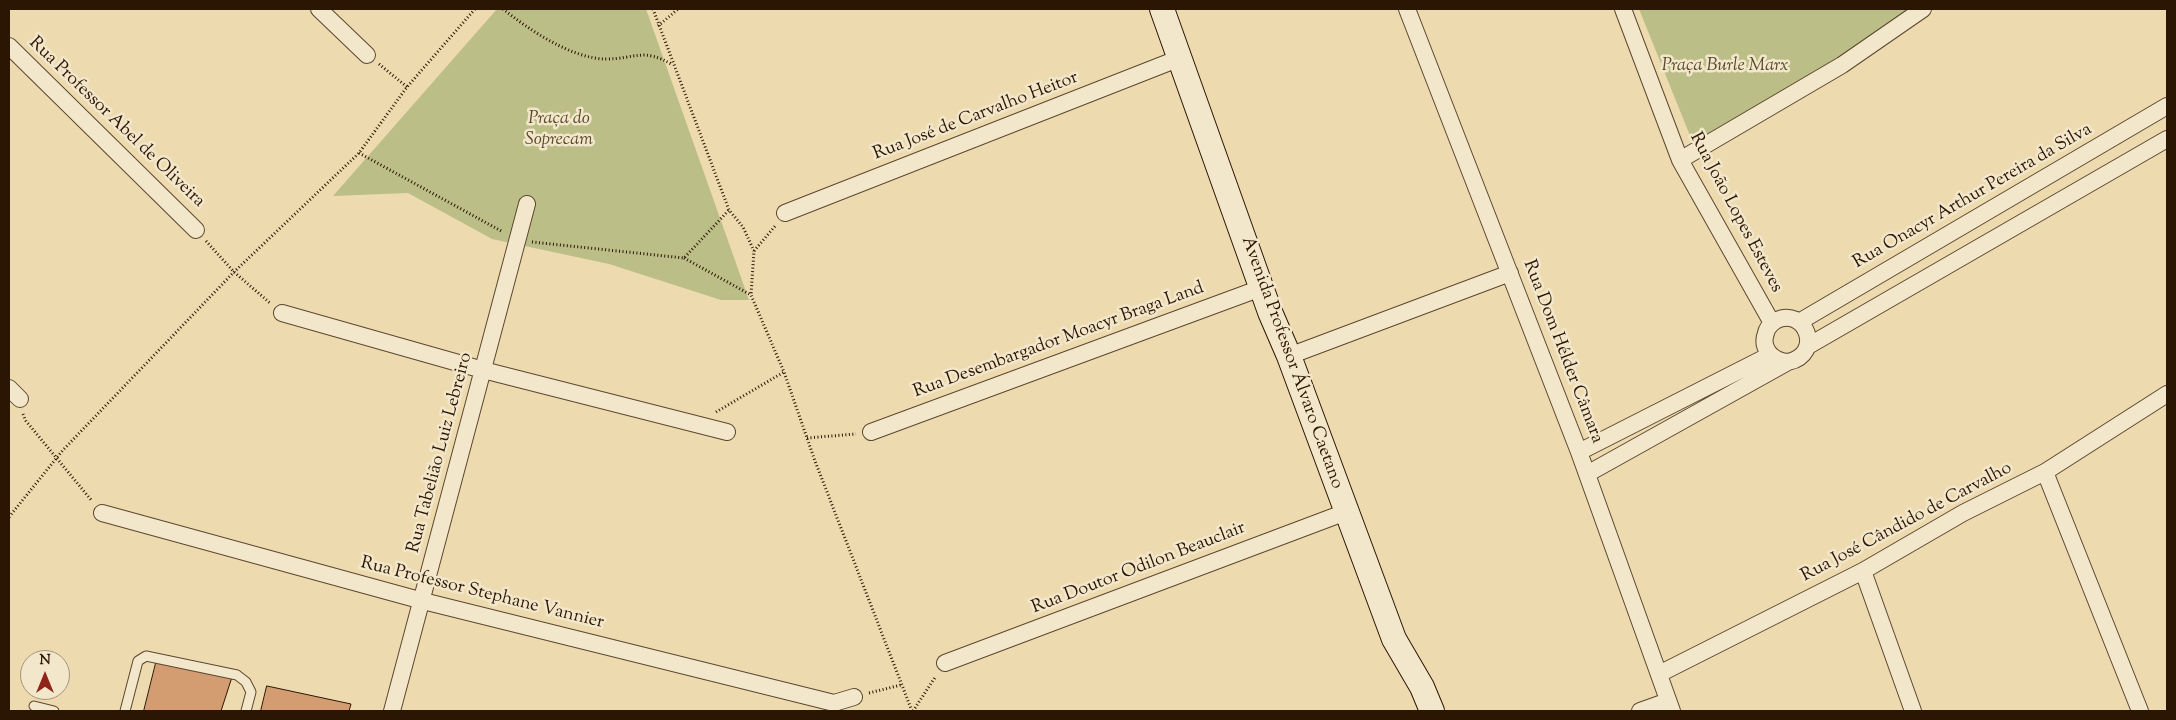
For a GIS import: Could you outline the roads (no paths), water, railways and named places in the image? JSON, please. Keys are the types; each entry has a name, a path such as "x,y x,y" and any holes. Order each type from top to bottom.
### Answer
{"street":[{"path":"320,9 367,55"},
{"name":"Avenida Professor Álvaro Caetano","path":"1162,9 1261,288 1289,356 1394,639 1422,687 1432,711"},
{"name":"Rua Dom Hélder Câmara","path":"1407,9 1579,452 1670,706"},
{"name":"Rua João Lopes Esteves","path":"1623,9 1680,160 1772,323"},
{"path":"1680,160 1842,65 1923,9"},
{"name":"Rua Professor Abel de Oliveira","path":"9,46 196,230"},
{"name":"Rua José de Carvalho Heitor","path":"785,214 1180,58"},
{"name":"Rua Onacyr Arthur Pereira da Silva","path":"1799,322 2167,106"},
{"path":"1587,474 1800,357 1808,346 2167,139"},
{"name":"Rua Tabelião Luiz Lebreiro","path":"392,711 527,204"},
{"path":"1289,356 1510,273"},
{"name":"Rua Desembargador Moacyr Braga Land","path":"871,432 1261,288"},
{"path":"282,313 483,370 727,432"},
{"path":"1788,362 1775,359 1766,349 1765,335 1772,323 1785,318 1799,322 1807,333 1808,346"},
{"path":"1579,452 1770,355"},
{"name":"Rua José Cândido de Carvalho","path":"1659,674 1863,571 1963,513 2045,472 2167,394"},
{"path":"2045,472 2140,711"},
{"name":"Rua Doutor Odilon Beauclair","path":"945,663 1346,512"},
{"name":"Rua Professor Stephane Vannier","path":"102,513 422,602 834,702 854,697"},
{"path":"1863,571 1913,711"},
{"path":"1640,711 1670,706"}],"lane":[{"path":"125,711 138,661 146,656 237,675 246,682 251,692 246,711"},
{"path":"34,706 54,711"}],"park label":[{"name":"Praça Burle Marx","path":"1725,67"},
{"name":"Praça do Soprecam","path":"559,130"}]}
